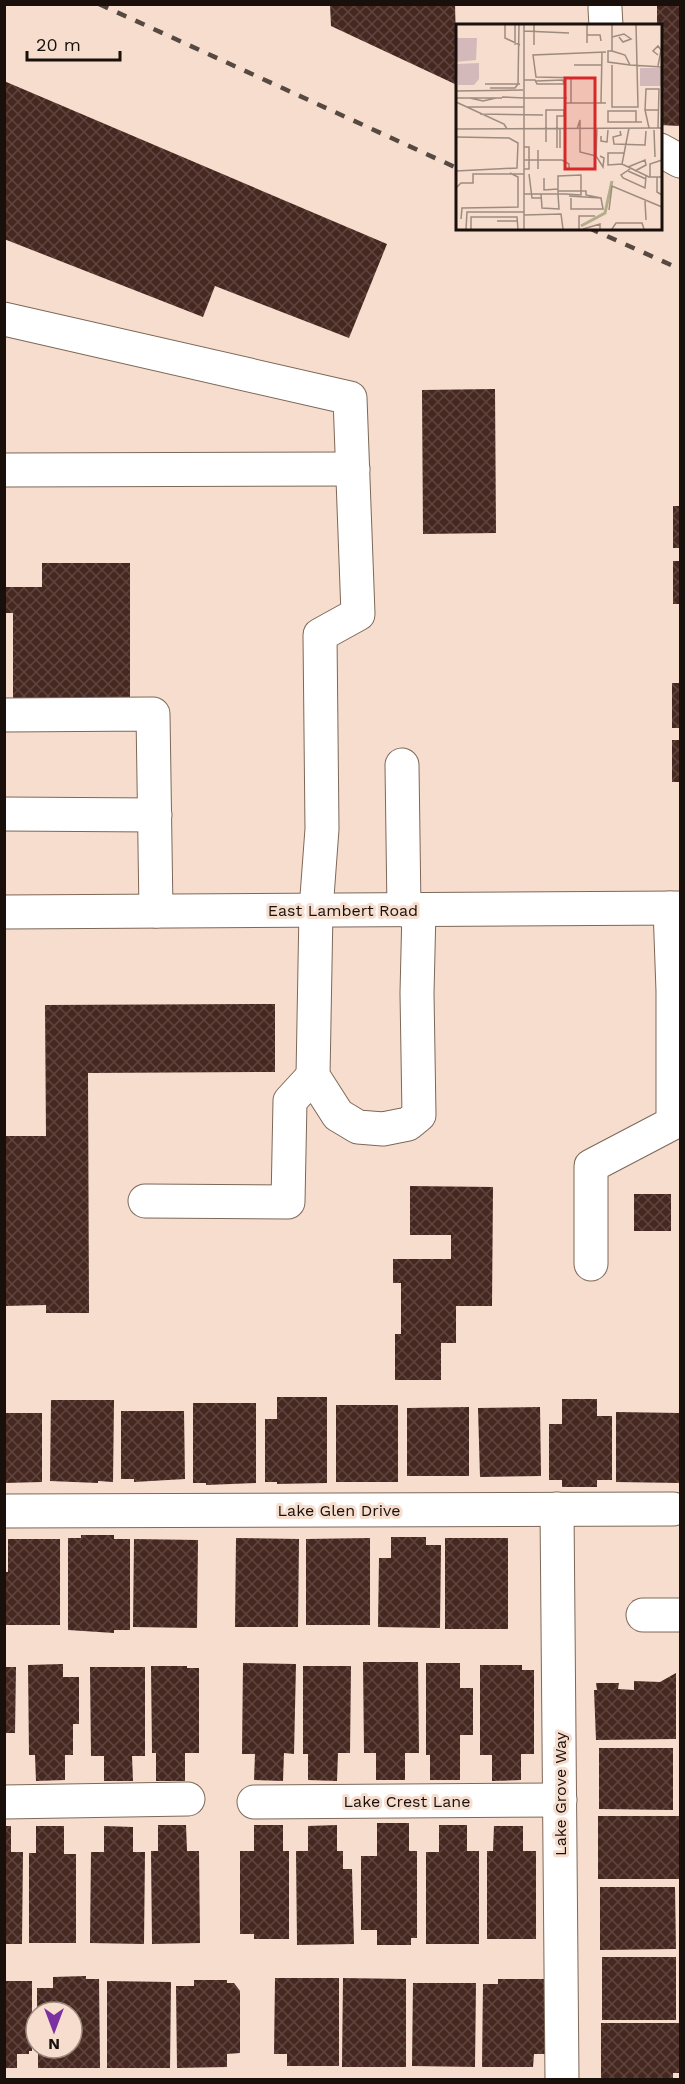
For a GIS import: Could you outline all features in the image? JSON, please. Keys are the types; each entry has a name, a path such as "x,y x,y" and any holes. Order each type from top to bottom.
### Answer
{"street":[{"path":"661,151 681,161"},
{"path":"4,320 350,398 358,614 320,635 322,829 316,910 313,1076 338,1115 358,1127 383,1129 408,1124 419,1115 417,993 402,765"},
{"path":"4,470 353,469"},
{"path":"4,715 153,714 156,911"},
{"path":"4,814 154,815"},
{"path":"591,1264 591,1166 673,1123 675,908"},
{"name":"East Lambert Road","path":"4,912 675,908"},
{"path":"146,1201 288,1202 290,1101 313,1076"},
{"name":"Lake Grove Way","path":"557,1509 562,2079"},
{"name":"Lake Glen Drive","path":"4,1511 673,1509"},
{"path":"643,1615 681,1615"},
{"path":"4,1802 188,1799"},
{"name":"Lake Crest Lane","path":"254,1802 560,1800"}],"building":[{"path":"330,4 455,4 456,85 331,26"},
{"path":"657,4 680,4 680,126 661,125 661,24 657,24"},
{"path":"4,81 387,244 349,338 215,286 203,317 4,239"},
{"path":"495,389 496,533 423,534 422,390"},
{"path":"673,506 680,506 680,548 673,548"},
{"path":"673,561 680,561 680,604 673,604"},
{"path":"42,563 130,563 130,707 13,706 13,613 4,613 4,587 42,587"},
{"path":"672,683 680,683 680,728 672,728"},
{"path":"672,740 680,740 680,782 672,782"},
{"path":"275,1004 275,1072 88,1073 89,1313 46,1313 46,1305 5,1306 5,1136 46,1136 45,1005"},
{"path":"410,1186 493,1187 492,1306 456,1306 456,1343 441,1343 441,1380 395,1380 395,1334 401,1334 401,1283 393,1283 393,1259 451,1259 451,1235 410,1235"},
{"path":"634,1194 671,1194 671,1231 634,1231"},
{"path":"277,1397 327,1397 327,1483 277,1484 277,1482 265,1482 265,1419 277,1419"},
{"path":"562,1399 597,1399 597,1416 612,1416 612,1480 597,1480 597,1487 562,1487 562,1480 549,1480 549,1424 562,1424"},
{"path":"51,1400 114,1400 113,1482 50,1481"},
{"path":"193,1403 256,1403 256,1483 206,1485 206,1483 193,1483"},
{"path":"336,1405 398,1405 398,1482 336,1482"},
{"path":"469,1407 469,1476 407,1476 407,1408"},
{"path":"540,1407 541,1476 480,1477 478,1408"},
{"path":"121,1411 184,1411 185,1479 134,1482 134,1479 121,1479"},
{"path":"616,1412 679,1413 679,1483 616,1482"},
{"path":"4,1413 42,1413 42,1482 4,1483"},
{"path":"81,1535 114,1535 114,1539 130,1539 130,1630 114,1630 114,1633 68,1630 68,1538 81,1538"},
{"path":"391,1537 426,1537 426,1545 441,1545 440,1628 378,1627 379,1558 391,1558"},
{"path":"236,1538 299,1539 298,1627 235,1627"},
{"path":"370,1538 370,1625 306,1625 306,1539"},
{"path":"445,1538 508,1538 508,1629 445,1629"},
{"path":"8,1539 60,1539 60,1625 4,1625 4,1572 8,1572"},
{"path":"134,1539 198,1540 197,1628 133,1627"},
{"path":"363,1662 418,1662 419,1753 405,1753 405,1780 376,1780 376,1753 364,1753"},
{"path":"243,1663 296,1664 294,1754 284,1753 283,1781 254,1780 255,1754 242,1754"},
{"path":"426,1663 460,1663 460,1688 473,1688 473,1735 460,1735 460,1780 430,1780 430,1755 426,1755"},
{"path":"63,1664 63,1677 79,1677 79,1724 73,1724 73,1755 65,1755 65,1780 36,1781 35,1755 29,1755 28,1665"},
{"path":"480,1665 522,1665 522,1670 534,1670 534,1754 521,1754 521,1780 492,1781 492,1755 480,1755"},
{"path":"151,1666 199,1668 199,1753 185,1753 185,1781 156,1781 156,1753 152,1753"},
{"path":"303,1666 351,1666 350,1753 338,1753 337,1781 308,1780 308,1754 303,1754"},
{"path":"4,1667 16,1667 15,1733 4,1733"},
{"path":"90,1667 145,1667 145,1756 132,1756 133,1781 104,1781 104,1756 91,1756"},
{"path":"676,1673 676,1739 596,1740 594,1690 597,1690 596,1683 619,1683 618,1689 634,1690 634,1681 660,1682"},
{"path":"599,1748 673,1748 673,1810 599,1809"},
{"path":"598,1816 679,1816 679,1879 598,1879"},
{"path":"377,1823 409,1823 409,1851 417,1851 417,1938 411,1938 411,1945 377,1945 377,1930 361,1930 361,1856 377,1856"},
{"path":"158,1825 186,1825 187,1851 199,1851 200,1943 152,1944 151,1851 158,1851"},
{"path":"254,1825 283,1825 283,1851 289,1851 289,1939 254,1939 254,1934 240,1934 240,1851 254,1851"},
{"path":"337,1825 337,1851 343,1851 343,1869 352,1869 354,1944 297,1945 296,1851 308,1851 308,1826"},
{"path":"439,1825 467,1825 467,1851 479,1851 479,1944 426,1944 426,1852 439,1852"},
{"path":"4,1826 11,1826 11,1852 23,1852 22,1944 4,1944"},
{"path":"36,1826 64,1826 64,1854 76,1854 76,1943 29,1943 29,1853 36,1853"},
{"path":"104,1826 133,1827 133,1852 145,1852 144,1944 90,1943 91,1852 104,1852"},
{"path":"494,1826 523,1826 523,1851 536,1851 536,1939 487,1939 487,1851 493,1851"},
{"path":"600,1887 675,1887 676,1949 600,1950"},
{"path":"602,1957 676,1957 676,2020 602,2020"},
{"path":"86,1976 86,1979 99,1979 100,2068 38,2068 38,2060 84,2060 84,2000 37,2000 37,1988 53,1988 53,1977"},
{"path":"275,1978 339,1978 339,2066 287,2066 287,2054 274,2054"},
{"path":"343,1978 406,1979 406,2067 342,2067"},
{"path":"498,1979 546,1979 545,2054 534,2054 533,2067 482,2067 483,1984 498,1984"},
{"path":"194,1980 227,1980 227,1983 234,1983 240,1991 240,2053 227,2054 227,2067 177,2068 176,1986 194,1986"},
{"path":"4,1981 32,1981 32,2000 24,2000 24,2054 17,2054 17,2068 4,2068"},
{"path":"107,1981 171,1982 170,2068 107,2068"},
{"path":"413,1983 476,1983 475,2067 412,2066"},
{"path":"601,2023 680,2023 680,2073 673,2073 673,2080 601,2080"}],"railway":[{"path":"99,4 456,168"},
{"path":"593,230 680,269"}]}
